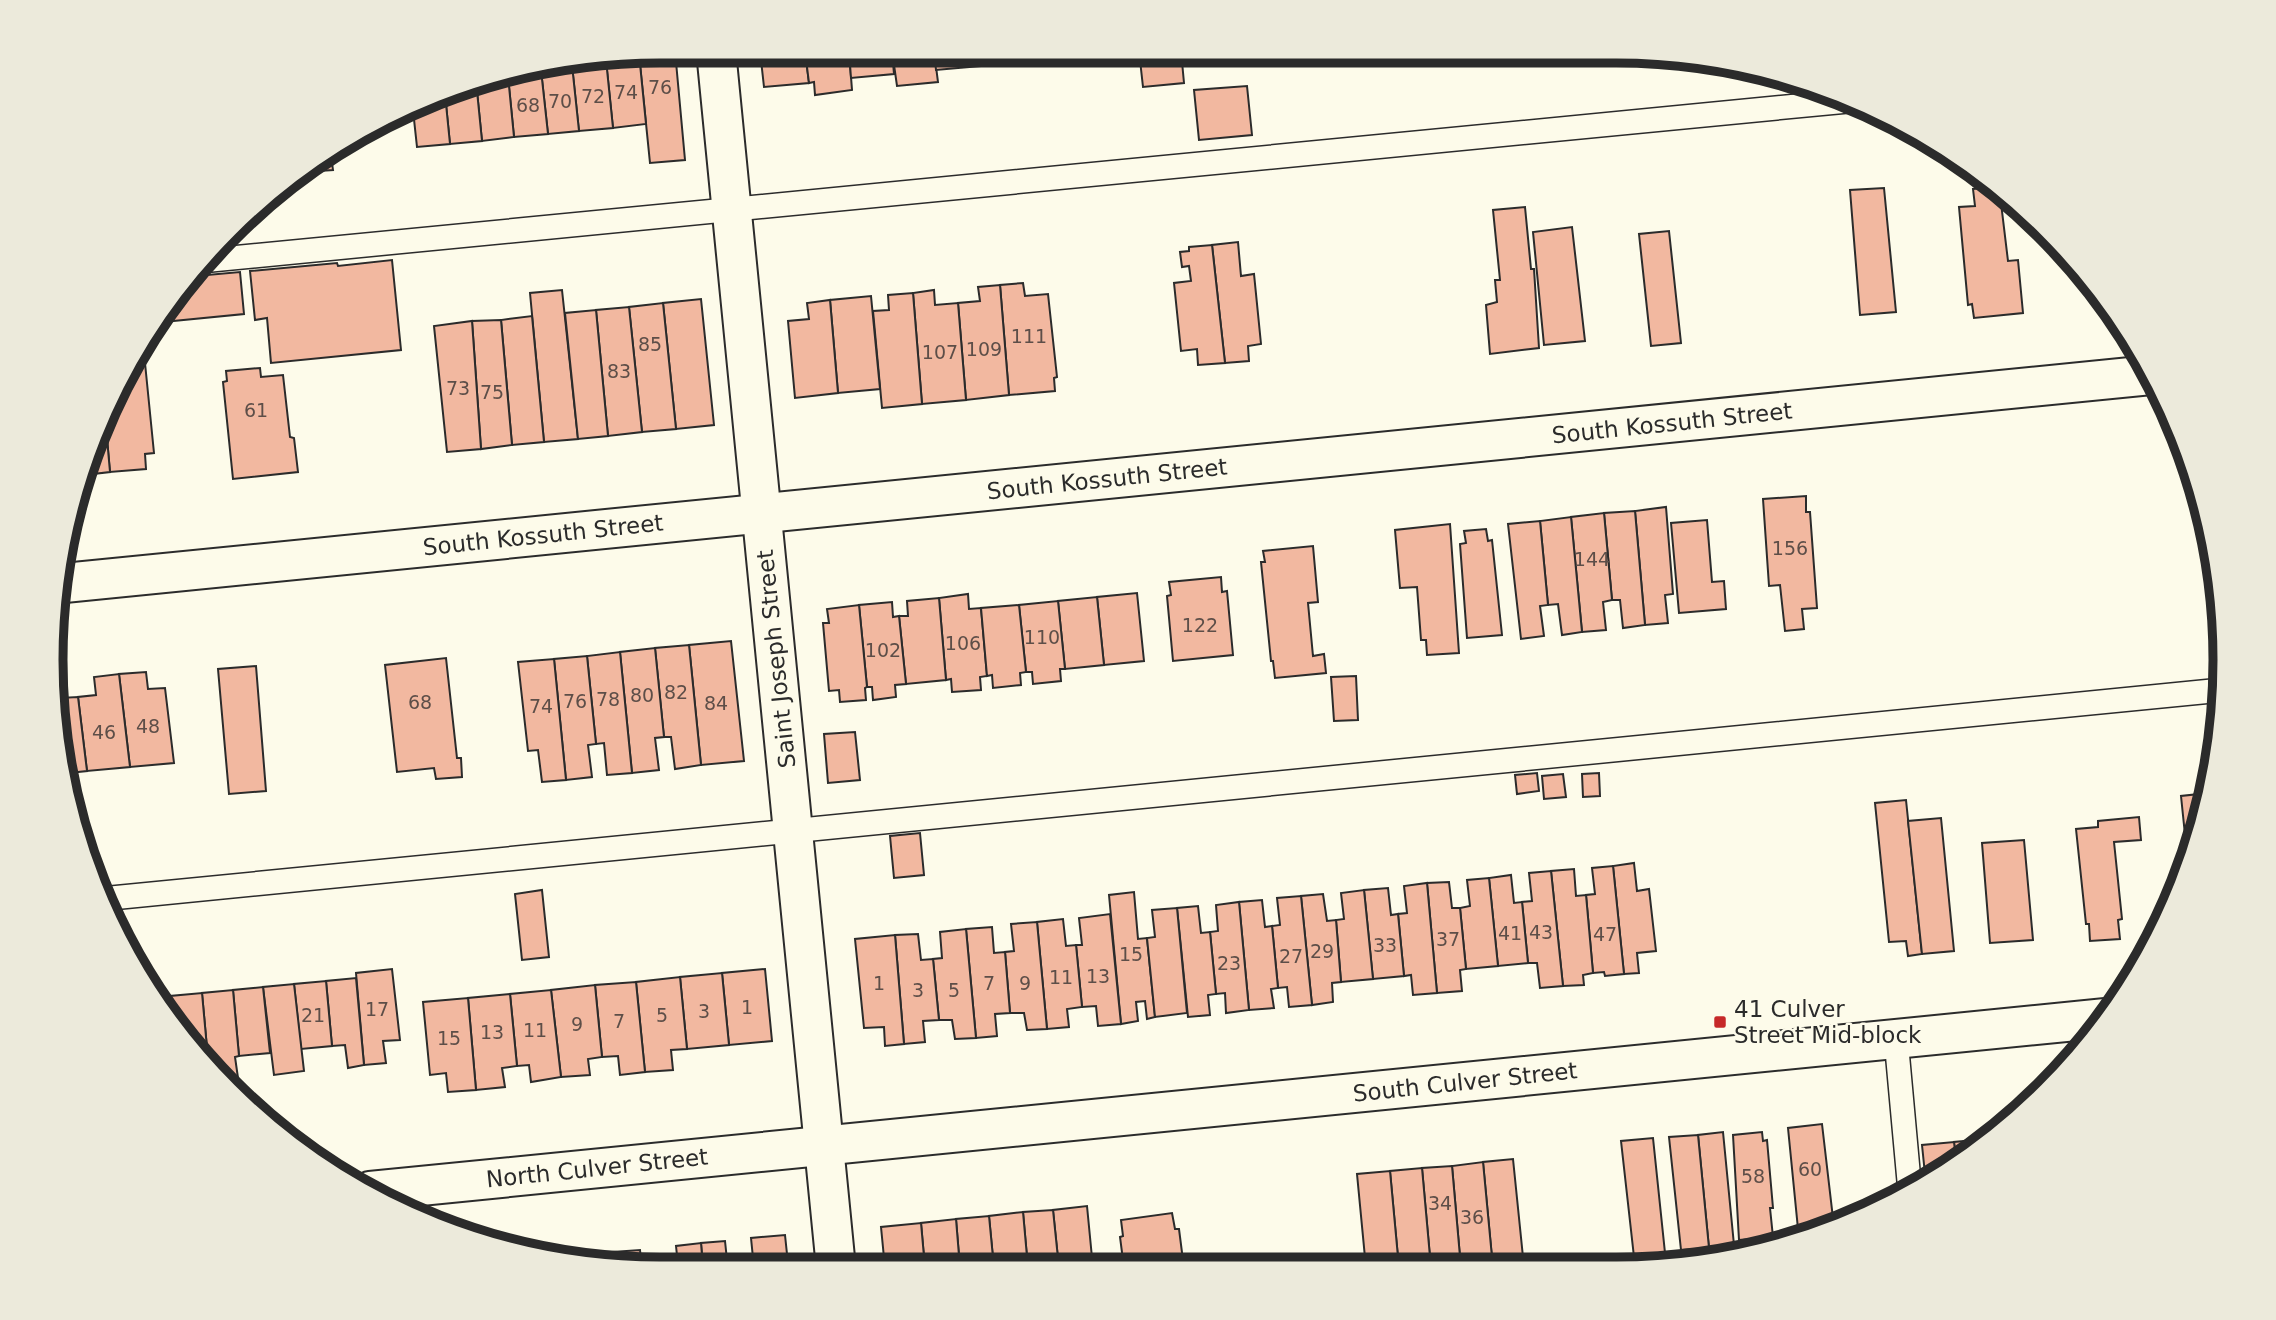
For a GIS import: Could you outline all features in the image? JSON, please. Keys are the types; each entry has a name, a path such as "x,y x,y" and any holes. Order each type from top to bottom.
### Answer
{"street":[{"name":"Saint Joseph Street","path":"717,63 835,1257"},
{"name":"South Kossuth Street","path":"68,583 2140,376"},
{"name":"South Culver Street","path":"824,1145 2093,1019"},
{"name":"North Culver Street","path":"385,1189 824,1145"}],"lane":[{"path":"217,259 1830,103"},
{"path":"113,898 2212,691"},
{"path":"1896,1039 1909,1180"}],"building":[{"path":"676,63 685,160 650,163 640,64"},
{"path":"761,63 806,63 809,83 764,87"},
{"path":"806,63 850,63 852,90 815,95 814,82 809,83"},
{"path":"850,63 893,63 894,74 851,78"},
{"path":"894,63 936,63 938,82 897,86"},
{"path":"935,63 980,63 980,66 936,70"},
{"path":"1140,63 1182,63 1184,83 1143,87"},
{"path":"640,64 646,124 613,128 607,65"},
{"path":"607,65 613,128 579,131 572,70"},
{"path":"572,70 579,131 548,134 542,75"},
{"path":"542,75 548,134 514,137 509,82"},
{"path":"509,82 514,137 482,141 477,92"},
{"path":"1247,86 1252,135 1199,140 1194,90"},
{"path":"477,92 482,141 450,144 446,103"},
{"path":"446,103 450,144 417,147 414,117"},
{"path":"332,162 333,170 318,171"},
{"path":"1884,188 1896,312 1860,315 1850,190"},
{"path":"1982,188 2001,204 2008,261 2018,260 2023,313 1974,318 1972,304 1968,305 1959,207 1975,206 1973,189"},
{"path":"1525,207 1531,269 1534,269 1539,348 1490,354 1486,305 1497,302 1495,280 1500,280 1493,210"},
{"path":"1572,227 1585,341 1544,345 1533,232"},
{"path":"1669,231 1681,343 1651,346 1639,234"},
{"path":"1238,242 1241,276 1254,274 1261,344 1248,346 1249,361 1225,363 1212,245"},
{"path":"1212,245 1225,363 1198,365 1197,349 1181,351 1174,283 1191,281 1189,266 1182,267 1180,252 1189,251 1189,247"},
{"path":"392,260 401,350 271,363 267,318 255,320 250,271"},
{"path":"240,272 244,314 169,321 186,297 203,275"},
{"path":"1023,283 1025,296 1048,294 1057,377 1054,378 1055,391 1009,395 1000,285"},
{"path":"1000,285 1009,395 966,400 958,303 980,301 978,287"},
{"path":"562,290 578,439 544,442 530,293"},
{"path":"934,290 935,305 958,303 966,400 922,404 913,293"},
{"path":"913,293 922,404 882,408 873,311 889,310 888,295"},
{"path":"871,296 880,389 838,393 830,300"},
{"path":"701,299 714,425 676,429 663,303"},
{"path":"830,300 838,393 795,398 788,321 809,319 807,303"},
{"path":"663,303 676,429 642,432 629,307"},
{"path":"629,307 642,432 608,436 596,310"},
{"path":"596,310 608,436 578,439 565,313"},
{"path":"532,316 544,442 512,445 501,320"},
{"path":"501,320 512,445 481,449 472,321"},
{"path":"472,321 481,449 447,452 434,326"},
{"path":"142,363 145,363 154,453 145,454 146,469 110,472 107,435"},
{"path":"260,368 261,377 283,375 290,437 294,438 298,472 233,479 223,382 227,381 226,371"},
{"path":"107,435 110,472 93,474"},
{"path":"1806,496 1806,512 1810,512 1817,608 1802,609 1804,629 1785,631 1780,585 1769,586 1763,499"},
{"path":"1666,507 1673,594 1665,595 1668,623 1645,625 1635,511"},
{"path":"1635,511 1645,625 1623,628 1620,600 1612,600 1604,513"},
{"path":"1604,513 1612,600 1603,602 1606,630 1582,632 1571,517"},
{"path":"1571,517 1582,632 1562,635 1558,604 1548,605 1540,521"},
{"path":"1707,520 1712,582 1724,581 1726,609 1679,613 1671,523"},
{"path":"1540,521 1548,605 1540,606 1544,636 1521,639 1508,524"},
{"path":"1450,524 1459,653 1427,655 1426,640 1421,640 1417,587 1400,588 1395,530"},
{"path":"1486,529 1488,541 1492,540 1502,635 1467,638 1460,544 1466,543 1464,531"},
{"path":"1313,546 1318,602 1308,603 1313,656 1324,654 1326,673 1275,678 1261,562 1265,562 1263,551"},
{"path":"1221,577 1222,592 1227,591 1233,655 1173,661 1167,596 1171,595 1169,582"},
{"path":"1137,593 1144,661 1104,665 1097,597"},
{"path":"968,594 969,609 981,608 987,676 980,677 981,690 952,692 951,679 946,680 939,598"},
{"path":"1097,597 1104,665 1065,669 1058,601"},
{"path":"939,598 946,680 906,684 899,616 908,616 907,601"},
{"path":"1058,601 1065,669 1060,669 1061,681 1033,684 1032,672 1026,672 1019,605"},
{"path":"892,602 893,617 899,616 906,684 895,685 896,697 873,700 872,687 867,687 859,605"},
{"path":"859,605 866,700 840,702 839,690 829,691 823,623 829,623 827,609"},
{"path":"1019,605 1026,672 1020,673 1021,685 993,688 992,675 987,676 981,608"},
{"path":"731,641 744,761 701,765 689,645"},
{"path":"689,645 701,765 675,769 671,737 664,737 655,648"},
{"path":"655,648 664,737 655,738 659,770 632,773 620,652"},
{"path":"620,652 632,773 607,775 604,743 596,744 587,656"},
{"path":"587,656 596,744 588,745 592,777 566,780 554,659"},
{"path":"446,658 457,758 461,758 462,777 436,779 434,768 397,772 385,665"},
{"path":"554,659 566,780 542,782 538,750 528,751 518,662"},
{"path":"256,666 266,791 229,794 218,669"},
{"path":"146,672 148,689 165,688 174,763 130,767 119,674"},
{"path":"119,674 130,767 87,771 78,697 96,695 94,677"},
{"path":"1356,676 1358,720 1334,721 1331,677"},
{"path":"78,697 87,771 73,773 64,698"},
{"path":"855,732 860,780 828,783 824,734"},
{"path":"1537,773 1539,791 1517,794 1515,775"},
{"path":"1599,773 1600,796 1583,797 1582,774"},
{"path":"1563,774 1566,797 1544,799 1542,776"},
{"path":"2198,794 2185,839 2181,796"},
{"path":"1906,800 1922,954 1908,956 1906,941 1889,942 1875,803"},
{"path":"2139,817 2141,840 2114,842 2122,919 2118,920 2120,939 2090,941 2076,829 2098,827 2098,821"},
{"path":"1941,818 1954,951 1922,954 1908,821"},
{"path":"920,833 924,875 894,878 890,836"},
{"path":"2024,840 2033,940 1990,943 1982,843"},
{"path":"1634,863 1637,891 1649,889 1656,951 1637,953 1639,973 1624,974 1613,866"},
{"path":"1613,866 1624,974 1605,976 1604,972 1593,973 1586,895 1595,894 1592,868"},
{"path":"1574,869 1576,896 1586,895 1593,973 1583,975 1584,985 1563,986 1551,871"},
{"path":"1551,871 1563,986 1540,988 1537,963 1528,963 1522,902 1532,901 1529,873"},
{"path":"1511,875 1514,903 1522,902 1528,963 1498,966 1489,878"},
{"path":"1489,878 1498,966 1466,969 1460,908 1470,906 1467,880"},
{"path":"1449,882 1452,908 1460,908 1466,969 1460,970 1462,991 1437,993 1427,883"},
{"path":"1427,883 1437,993 1413,995 1411,975 1404,976 1398,914 1407,913 1404,886"},
{"path":"1388,888 1391,915 1398,914 1404,976 1373,979 1364,890"},
{"path":"542,890 549,957 522,960 515,894"},
{"path":"1364,890 1373,979 1341,982 1336,920 1344,919 1341,893"},
{"path":"1134,892 1138,939 1147,938 1155,1017 1147,1019 1145,1001 1136,1002 1138,1021 1121,1024 1109,895"},
{"path":"1323,894 1327,921 1336,920 1341,982 1332,983 1333,1002 1312,1005 1301,896"},
{"path":"1301,896 1312,1005 1289,1007 1287,987 1278,988 1272,926 1280,925 1277,898"},
{"path":"1262,900 1265,927 1272,926 1278,988 1271,989 1274,1008 1249,1010 1239,902"},
{"path":"1239,902 1249,1010 1226,1013 1225,993 1216,994 1210,932 1218,931 1216,905"},
{"path":"1198,906 1201,933 1210,932 1216,994 1208,995 1210,1015 1188,1017 1177,908"},
{"path":"1177,908 1187,1013 1155,1017 1147,938 1155,937 1152,910"},
{"path":"1110,914 1121,1024 1098,1026 1096,1006 1082,1007 1076,945 1082,945 1079,918"},
{"path":"1063,919 1066,946 1076,945 1082,1007 1067,1009 1069,1027 1047,1029 1037,922"},
{"path":"1037,922 1047,1029 1027,1030 1024,1013 1010,1013 1005,952 1014,951 1011,924"},
{"path":"992,927 994,953 1005,952 1010,1013 995,1014 997,1036 976,1038 966,929"},
{"path":"966,929 976,1038 955,1039 952,1020 939,1020 933,959 942,958 940,932"},
{"path":"918,934 921,960 933,959 939,1020 923,1021 925,1042 904,1044 895,935"},
{"path":"895,935 904,1044 885,1046 884,1027 864,1028 855,939"},
{"path":"392,969 400,1040 383,1041 386,1063 364,1065 356,973"},
{"path":"765,969 772,1041 729,1045 722,973"},
{"path":"722,973 729,1045 687,1049 680,977"},
{"path":"680,977 687,1049 671,1050 673,1070 645,1072 636,982"},
{"path":"356,978 364,1065 348,1068 345,1045 332,1046 326,981"},
{"path":"326,981 332,1046 301,1049 294,984"},
{"path":"636,982 645,1072 620,1075 618,1056 602,1057 595,985"},
{"path":"294,984 304,1071 274,1075 263,987"},
{"path":"595,985 602,1057 588,1059 590,1075 561,1077 551,990"},
{"path":"263,987 270,1053 239,1056 233,990"},
{"path":"233,990 239,1056 235,1057 238,1078 235,1078 207,1049 202,993"},
{"path":"551,990 561,1077 531,1082 529,1065 517,1066 510,994"},
{"path":"202,993 207,1049 171,1001 170,996"},
{"path":"510,994 517,1066 502,1068 505,1087 476,1090 468,998"},
{"path":"468,998 476,1090 448,1092 446,1073 430,1075 423,1002"},
{"path":"1822,1124 1833,1216 1798,1228 1788,1128"},
{"path":"1723,1132 1734,1245 1709,1248 1698,1135"},
{"path":"1762,1132 1763,1141 1767,1140 1773,1236 1739,1240 1733,1135"},
{"path":"1698,1135 1709,1248 1681,1250 1669,1137"},
{"path":"1653,1138 1665,1253 1634,1257 1621,1141"},
{"path":"1970,1140 1955,1151 1954,1142"},
{"path":"1954,1142 1955,1151 1925,1170 1922,1145"},
{"path":"1513,1159 1523,1257 1492,1257 1483,1162"},
{"path":"1483,1162 1492,1257 1460,1257 1452,1166"},
{"path":"1452,1166 1460,1257 1430,1257 1422,1168"},
{"path":"1422,1168 1430,1257 1398,1257 1390,1171"},
{"path":"1390,1171 1398,1257 1365,1257 1357,1174"},
{"path":"1087,1206 1092,1257 1058,1257 1053,1210"},
{"path":"1053,1210 1058,1257 1027,1257 1023,1212"},
{"path":"1023,1212 1027,1257 993,1257 989,1216"},
{"path":"1172,1213 1175,1229 1179,1229 1183,1257 1123,1257 1121,1220"},
{"path":"989,1216 993,1257 959,1257 956,1219"},
{"path":"956,1219 959,1257 924,1257 921,1223"},
{"path":"921,1223 924,1257 884,1257 881,1227"},
{"path":"785,1235 787,1254 793,1254 793,1257 753,1257 751,1238"},
{"path":"725,1241 727,1257 702,1257 701,1243"},
{"path":"701,1243 702,1257 677,1257 676,1246"},
{"path":"640,1250 641,1257 613,1255 613,1252"}],"place":[{"name":"41 Culver Street Mid-block","path":"1720,1022"}]}
